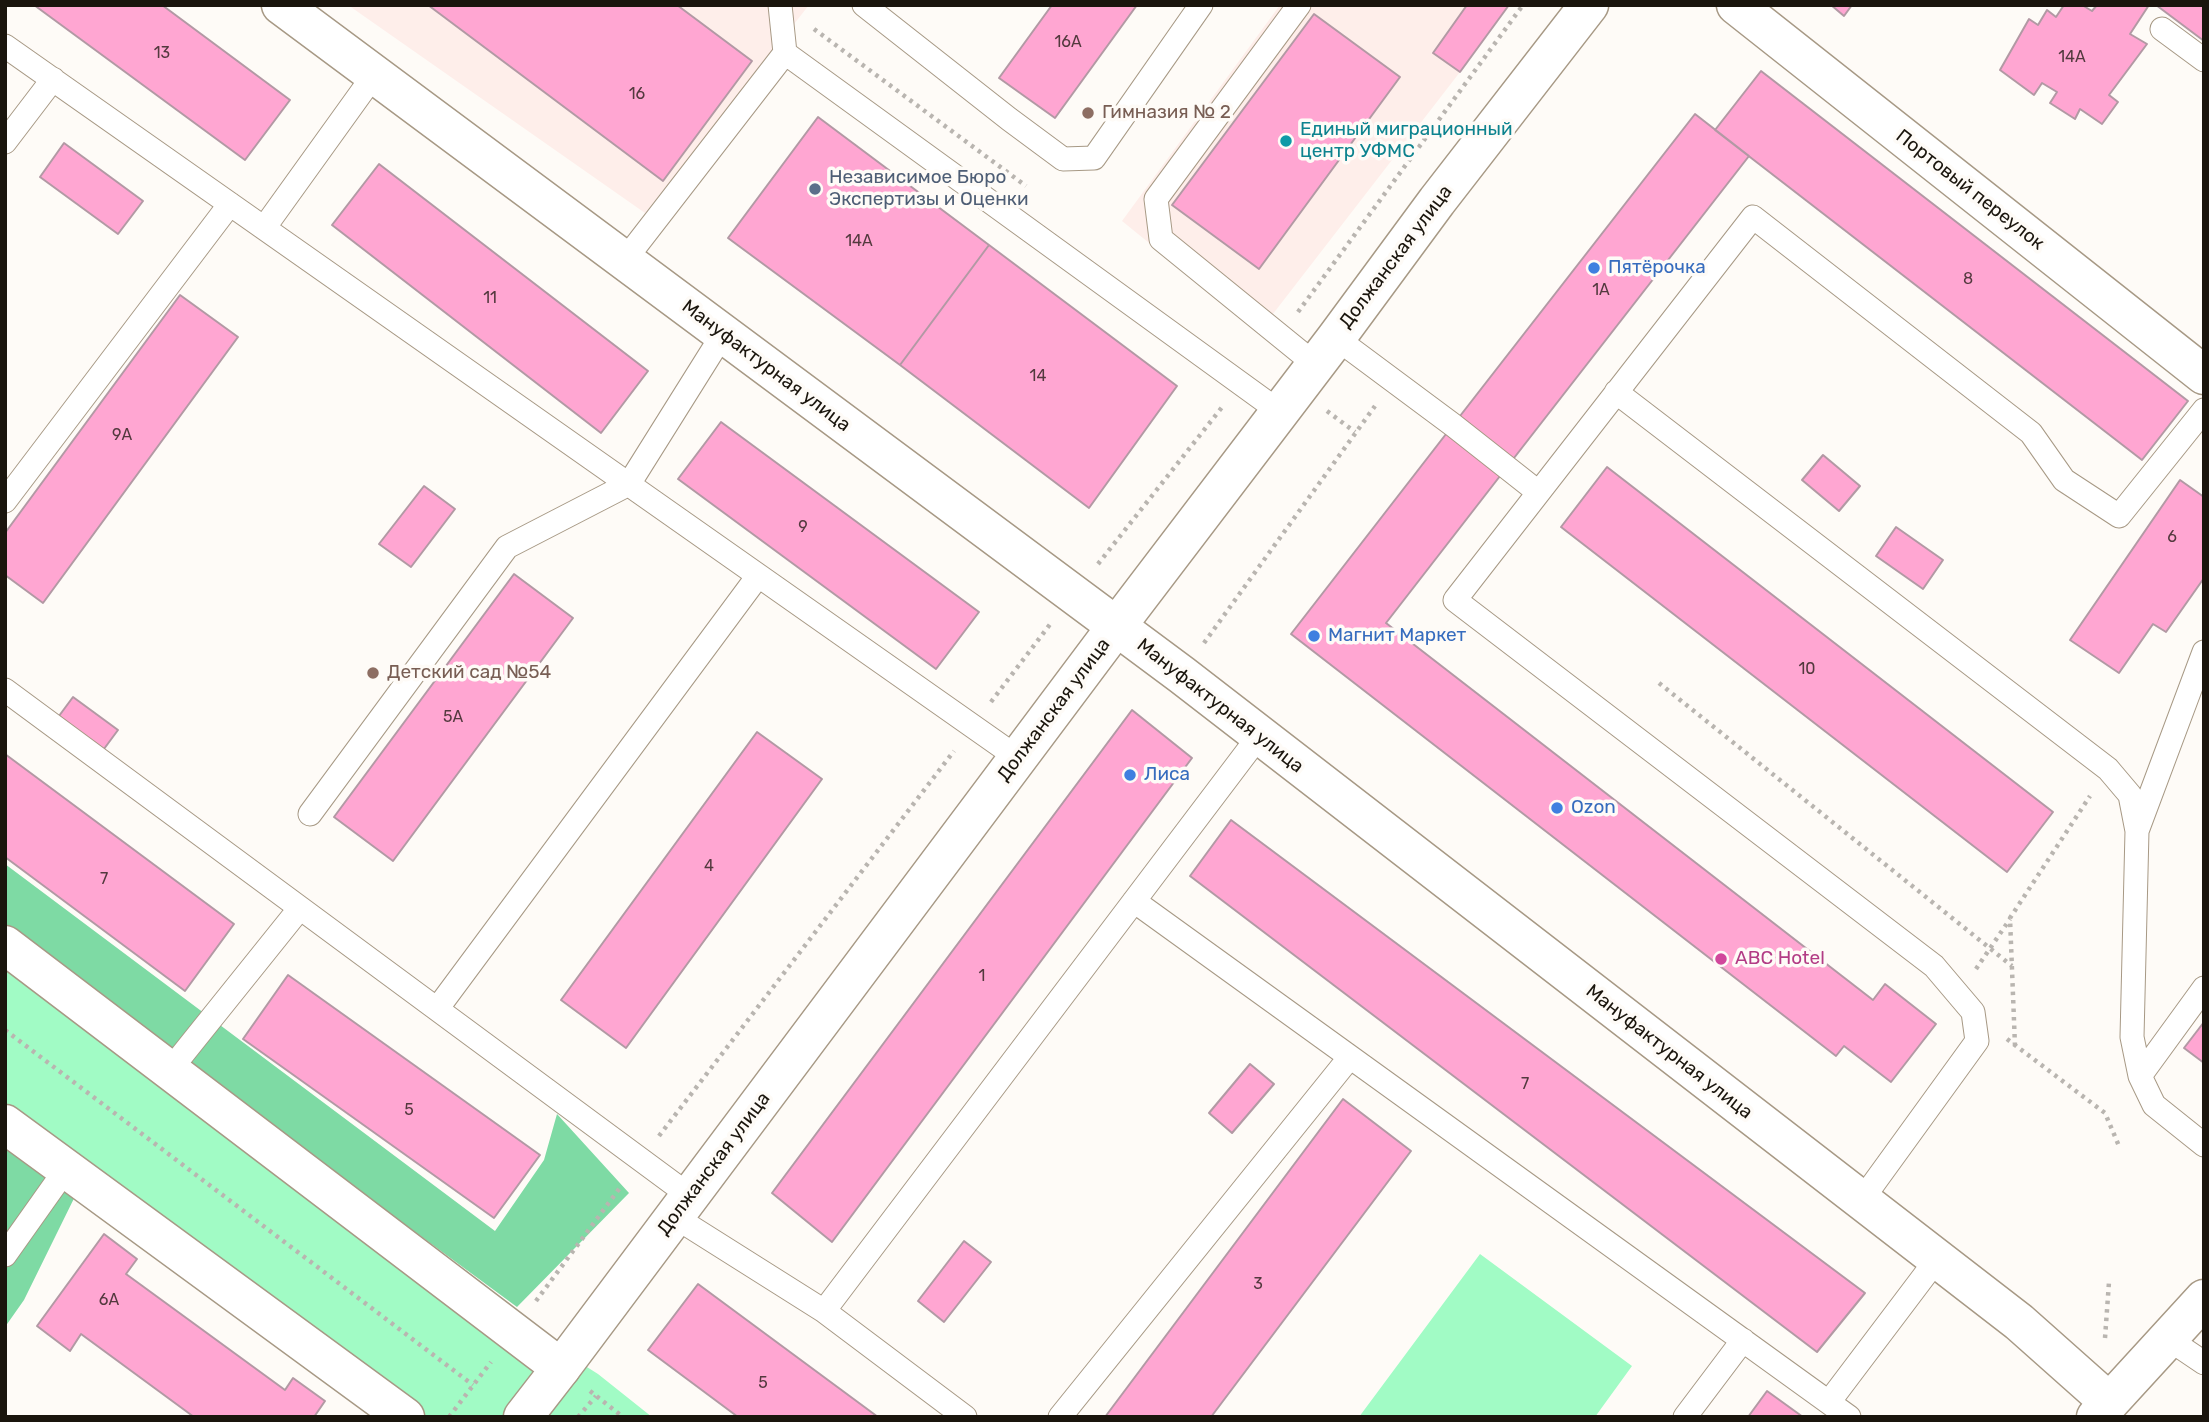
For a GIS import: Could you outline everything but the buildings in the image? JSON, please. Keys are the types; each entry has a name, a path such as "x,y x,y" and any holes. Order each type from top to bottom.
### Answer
{"street":[{"name":"Мануфактурная улица","path":"281,5 1072,596 1182,675 2019,1322 2103,1409"},
{"name":"Должанская улица","path":"523,1417 1437,201 1589,5"},
{"name":"Портовый переулок","path":"1736,5 2204,375"},
{"path":"5,945 561,1368"},
{"path":"5,1124 405,1417"},
{"path":"2103,1409 2204,1299"}],"lane":[{"path":"624,261 785,53 780,5"},
{"path":"864,5 1063,159 1094,158 1201,5"},
{"path":"1299,5 1156,199 1161,239 1278,334 1326,351 1394,382 1538,492"},
{"path":"2162,29 2204,60"},
{"path":"5,46 1018,758"},
{"path":"785,53 1280,412"},
{"path":"264,228 374,75"},
{"path":"5,142 53,79"},
{"path":"5,501 230,204"},
{"path":"1861,1201 1977,1041 1973,1012 1934,966 1455,600 1753,217 2031,433 2064,481 2119,516 2204,410"},
{"path":"310,814 506,547 629,484 723,334"},
{"path":"1616,392 2108,769 2130,795 2137,831 2132,1037 2140,1076 2154,1105 2204,1145"},
{"path":"437,1009 758,576"},
{"path":"2137,831 2204,652"},
{"path":"5,690 641,1160 682,1207 965,1417"},
{"path":"824,1311 1259,736"},
{"path":"1134,901 1849,1417"},
{"path":"170,1070 300,908"},
{"path":"2140,1076 2204,988"},
{"path":"1060,1417 1350,1057"},
{"path":"5,1255 66,1169"},
{"path":"1829,1402 1937,1259"},
{"path":"2167,1338 2204,1363"},
{"path":"1685,1417 1744,1340"}],"path":[{"path":"1278,334 1299,310 1523,5"},
{"path":"1182,675 1355,432 1394,382"},
{"path":"449,1417 641,1160 1072,596 1225,404"},
{"path":"1659,683 2012,966"},
{"path":"1959,995 2108,769"},
{"path":"2010,918 2015,1046 2105,1113 2119,1146"},
{"path":"5,1030 472,1385"},
{"path":"2105,1338 2109,1282"},
{"path":"578,1417 596,1396"}],"shaded area":[{"path":"348,5 809,5 645,213"},
{"path":"1280,5 1509,5 1259,332 1122,221"}],"green space":[{"path":"5,864 495,1231 544,1160 557,1114 629,1193 517,1307 5,930"},
{"path":"5,931 514,1321 598,1374 652,1417 379,1417 5,1144"},
{"path":"5,1141 87,1172 24,1300 5,1327"},
{"path":"1480,1254 1632,1366 1595,1417 1359,1417"}],"place":[{"name":"Гимназия № 2","path":"1088,113"},
{"name":"Единый миграционный центр УФМС","path":"1286,141"},
{"name":"Независимое Бюро Экспертизы и Оценки","path":"815,189"},
{"name":"Пятёрочка","path":"1594,268"},
{"name":"Магнит Маркет","path":"1314,636"},
{"name":"Детский сад №54","path":"373,673"},
{"name":"Лиса","path":"1130,775"},
{"name":"Ozon","path":"1557,808"},
{"name":"ABC Hotel","path":"1721,959"}]}
